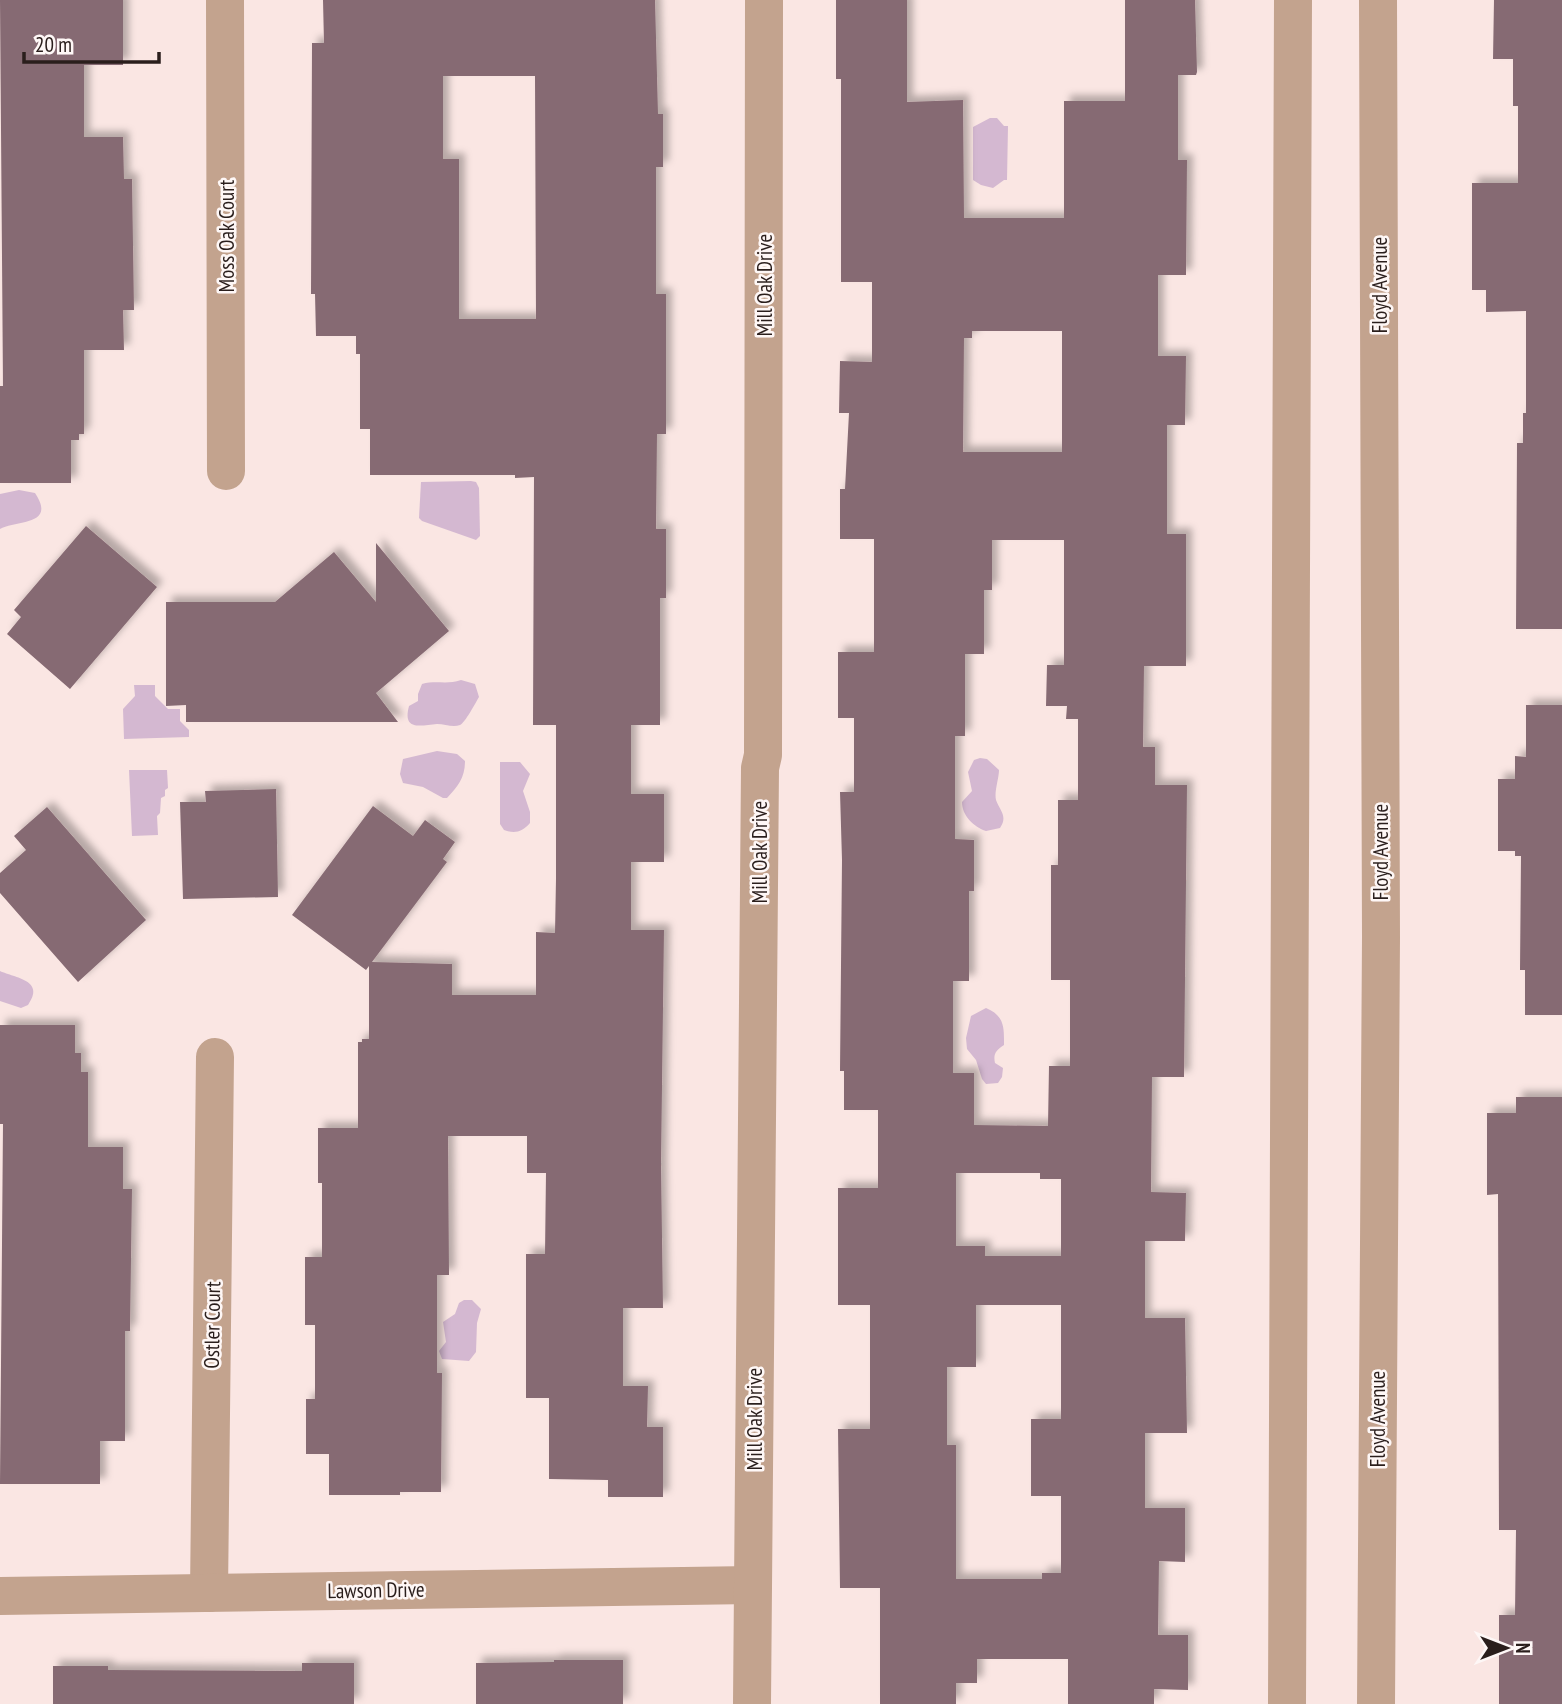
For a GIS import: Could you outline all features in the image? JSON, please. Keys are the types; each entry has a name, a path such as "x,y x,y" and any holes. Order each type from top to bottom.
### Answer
{"street":[{"name":"Moss Oak Court","path":"225,0 226,471"},
{"name":"Mill Oak Drive","path":"752,1704 760,768 763,755 765,0"},
{"path":"1287,1704 1293,0"},
{"name":"Floyd Avenue","path":"1376,1704 1381,937 1378,0"},
{"name":"Ostler Court","path":"209,1593 215,1057"},
{"name":"Lawson Drive","path":"0,1596 753,1585"}],"shaded area":[{"path":"990,118 997,118 1004,126 1008,126 1007,180 993,188 973,180 973,127"},
{"path":"421,482 476,482 479,488 480,536 476,540 419,518"},
{"path":"19,490 35,493 41,511 38,517 32,520 0,529 0,494"},
{"path":"461,680 475,684 479,697 460,725 420,726 408,720 409,706 418,701 422,684"},
{"path":"134,685 155,685 155,696 168,709 180,709 180,721 189,730 189,737 124,739 123,709 135,696"},
{"path":"437,751 457,754 465,761 460,781 447,798 423,787 403,783 400,774 403,759"},
{"path":"987,759 999,770 996,800 1003,817 1000,828 986,831 970,820 964,812 962,802 972,791 968,772 974,760"},
{"path":"500,762 520,762 530,774 523,791 530,812 530,823 518,831 504,830 500,824"},
{"path":"129,770 167,770 168,788 165,790 165,796 161,798 160,813 157,816 158,835 132,836"},
{"path":"0,971 31,985 33,997 28,1005 21,1008 0,1001"},
{"path":"986,1008 1000,1019 1004,1045 994,1057 995,1063 1003,1068 1002,1077 998,1083 986,1084 976,1060 967,1049 966,1038 971,1016"},
{"path":"472,1300 481,1309 477,1323 476,1352 469,1361 442,1359 439,1351 446,1342 443,1322 455,1314 459,1303"}],"building":[{"path":"0,0 123,0 123,65 84,65 84,137 123,137 124,179 132,179 134,310 123,310 124,350 84,350 84,434 79,434 79,440 71,440 71,483 0,483 0,386 3,386"},
{"path":"323,0 655,0 658,114 663,114 663,167 656,167 656,294 666,294 666,434 657,434 656,529 666,529 666,598 660,598 660,725 631,725 631,794 664,794 664,862 631,862 631,930 664,930 661,1165 663,1308 623,1308 623,1386 648,1386 647,1427 663,1427 663,1497 608,1497 608,1480 549,1479 549,1398 526,1398 526,1254 545,1254 546,1173 527,1173 527,1136 448,1136 449,1275 437,1275 437,1373 442,1373 441,1492 329,1495 329,1454 306,1454 306,1399 315,1399 315,1325 305,1325 305,1257 322,1257 322,1183 318,1183 318,1128 358,1128 358,1042 369,1039 369,966 366,970 292,915 373,806 413,836 425,820 455,842 443,859 447,862 372,962 452,964 452,995 536,995 536,932 555,933 556,879 556,725 533,725 534,477 370,475 370,429 360,429 360,354 356,354 356,336 316,336 315,294 311,294 312,43 324,43","holes":["443,76 535,76 536,319 459,319 459,159 443,159"]},
{"path":"836,0 907,0 907,102 963,100 964,218 1064,218 1064,101 1125,101 1125,0 1195,0 1197,72 1196,75 1178,75 1178,160 1187,160 1186,275 1158,275 1158,356 1186,356 1185,425 1167,425 1167,534 1186,534 1186,666 1144,666 1143,747 1155,747 1155,785 1187,785 1184,1077 1152,1077 1151,1192 1186,1193 1185,1241 1145,1241 1145,1318 1185,1318 1187,1433 1145,1433 1145,1508 1185,1508 1185,1562 1159,1561 1158,1635 1188,1635 1188,1690 1154,1689 1154,1704 1068,1704 1068,1659 977,1659 977,1683 956,1683 956,1704 880,1704 880,1588 840,1588 838,1429 870,1429 870,1305 838,1305 838,1188 878,1188 878,1110 844,1110 844,1071 840,1071 840,792 854,792 854,718 838,718 838,652 874,652 874,539 840,539 840,489 845,489 849,413 839,413 840,361 872,362 872,282 841,282 841,79 836,79","holes":["972,331 1062,331 1062,452 963,452 964,338 972,338","992,540 1064,540 1064,665 1047,665 1046,706 1067,706 1066,719 1078,719 1078,800 1058,800 1058,865 1051,865 1051,980 1070,980 1070,1066 1049,1066 1048,1126 974,1125 974,1073 953,1073 953,981 969,981 969,891 974,891 974,840 955,839 955,736 965,736 965,654 984,654 984,590 992,590","956,1173 1040,1173 1040,1179 1061,1179 1061,1256 985,1256 985,1246 956,1246","976,1305 1061,1305 1061,1419 1031,1419 1031,1496 1061,1496 1061,1573 1042,1573 1042,1579 956,1579 956,1445 947,1445 947,1367 976,1367"]},
{"path":"1494,0 1562,0 1562,629 1516,629 1517,443 1523,443 1523,413 1526,413 1526,311 1486,312 1486,290 1472,290 1472,183 1518,183 1518,106 1513,106 1513,59 1493,59"},
{"path":"86,526 157,587 70,689 7,634 21,617 14,610"},
{"path":"376,543 449,631 376,693 398,722 186,722 186,705 166,706 166,602 275,602 334,552 376,602"},
{"path":"1526,705 1562,705 1562,1015 1525,1015 1525,970 1520,970 1521,856 1515,856 1515,851 1498,851 1498,779 1515,779 1515,756 1526,757"},
{"path":"276,789 278,897 183,899 180,802 206,802 205,791"},
{"path":"47,807 146,920 78,982 0,893 0,873 26,850 14,836"},
{"path":"0,1025 75,1025 75,1053 81,1053 81,1072 88,1072 88,1147 123,1147 123,1189 132,1189 130,1331 125,1331 125,1441 100,1441 100,1484 0,1484 3,1124 0,1124"},
{"path":"1516,1097 1562,1097 1562,1704 1499,1704 1499,1615 1515,1615 1516,1530 1499,1530 1498,1194 1487,1195 1487,1113 1516,1113"},
{"path":"623,1660 623,1704 476,1704 476,1663"},
{"path":"302,1663 354,1663 354,1704 53,1704 53,1666 108,1666 108,1670 302,1671"}]}
